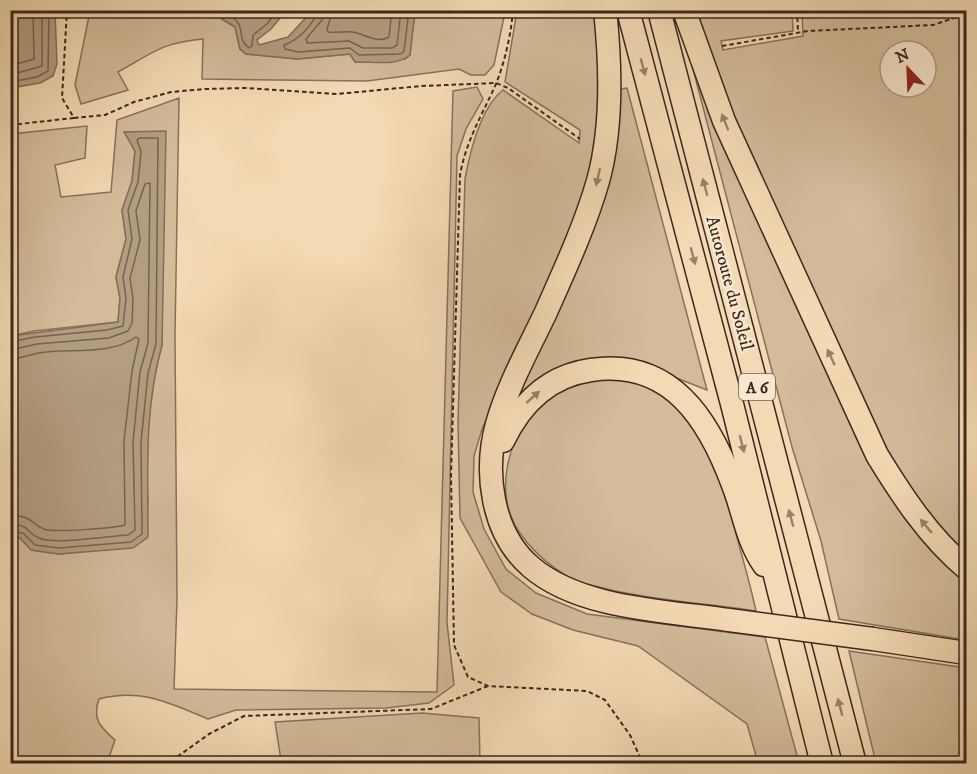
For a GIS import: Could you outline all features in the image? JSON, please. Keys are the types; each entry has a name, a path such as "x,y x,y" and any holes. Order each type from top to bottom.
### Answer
{"highway":[{"path":"605,10 609,49 609,94 606,140 598,180 583,227 496,425 492,464 494,502 506,535 531,567 571,591 601,599 729,620 966,652"},
{"name":"Autoroute du Soleil","path":"628,10 822,764"},
{"name":"Autoroute du Soleil","path":"659,10 855,764"},
{"path":"684,10 729,132 877,455 916,514 966,568"},
{"path":"492,464 519,411 548,385 564,376 602,368 645,375 679,393 701,418 734,487 752,548 776,582"}],"path":[{"path":"67,10 62,98 74,118"},
{"path":"496,83 505,55 513,10"},
{"path":"797,10 798,33"},
{"path":"722,46 798,33 933,24 966,14"},
{"path":"10,125 105,115 134,102 171,92 204,89 247,88 337,94 421,86 496,83 508,88 580,139"},
{"path":"176,764 177,757 209,734 244,716 431,708 488,686"}],"shaded area":[{"path":"90,11 209,11 235,27 240,49 246,54 297,59 350,54 355,62 405,59 410,55 415,11 502,11 504,17 494,65 485,75 471,75 459,69 367,81 202,79 203,39 176,43 149,54 118,72 128,90 81,104 75,85"},
{"path":"517,11 595,11 601,101 585,196 523,342 482,429 474,456 473,492 484,529 506,569 536,593 587,614 765,637 799,763 758,763 747,724 638,646 573,630 532,614 501,592 460,518 458,422 465,179 473,143 488,107 503,90 579,143 580,130 505,82"},
{"path":"690,11 792,11 793,31 721,41 723,50 803,36 802,11 966,11 966,558 932,522 879,444 741,146"},
{"path":"697,66 849,408 966,576 966,640 839,619 821,541 792,447 693,69"},
{"path":"477,87 483,99 466,129 457,156 447,623 454,685 429,703 386,708 236,710 208,719 155,699 129,695 114,696 99,699 96,712 105,731 115,740 107,763 11,763 11,537 20,538 32,550 59,554 87,551 148,505 149,424 153,384 162,345 148,132 125,132 135,151 132,181 122,210 126,239 116,277 120,298 118,322 34,331 11,336 11,134 87,126 85,158 55,165 61,197 111,192 117,120 179,98 175,335 177,599 174,689 437,692 453,91"},
{"path":"627,88 707,390 674,377 623,363 510,414 620,89"},
{"path":"620,378 646,386 667,398 685,415 699,435 720,481 756,611 625,593 580,582 566,576 537,553 515,524 510,514 506,495 506,476 516,438 526,421 554,393 571,385"},
{"path":"849,651 966,668 966,763 876,763"},
{"path":"422,713 479,718 480,763 261,763 281,760 275,722"}],"water":[{"path":"11,10 55,11 57,64 53,76 40,83 11,88"},
{"path":"209,11 286,11 271,29 257,40 259,45 288,37 312,11 415,11 410,55 405,59 384,63 355,62 350,54 297,59 246,54 240,49 235,27"},
{"path":"166,131 162,345 152,393 150,417 148,537 133,548 59,554 31,550 20,538 11,537 11,336 118,322 120,298 116,277 126,239 122,210 132,181 135,151 124,132"}]}
